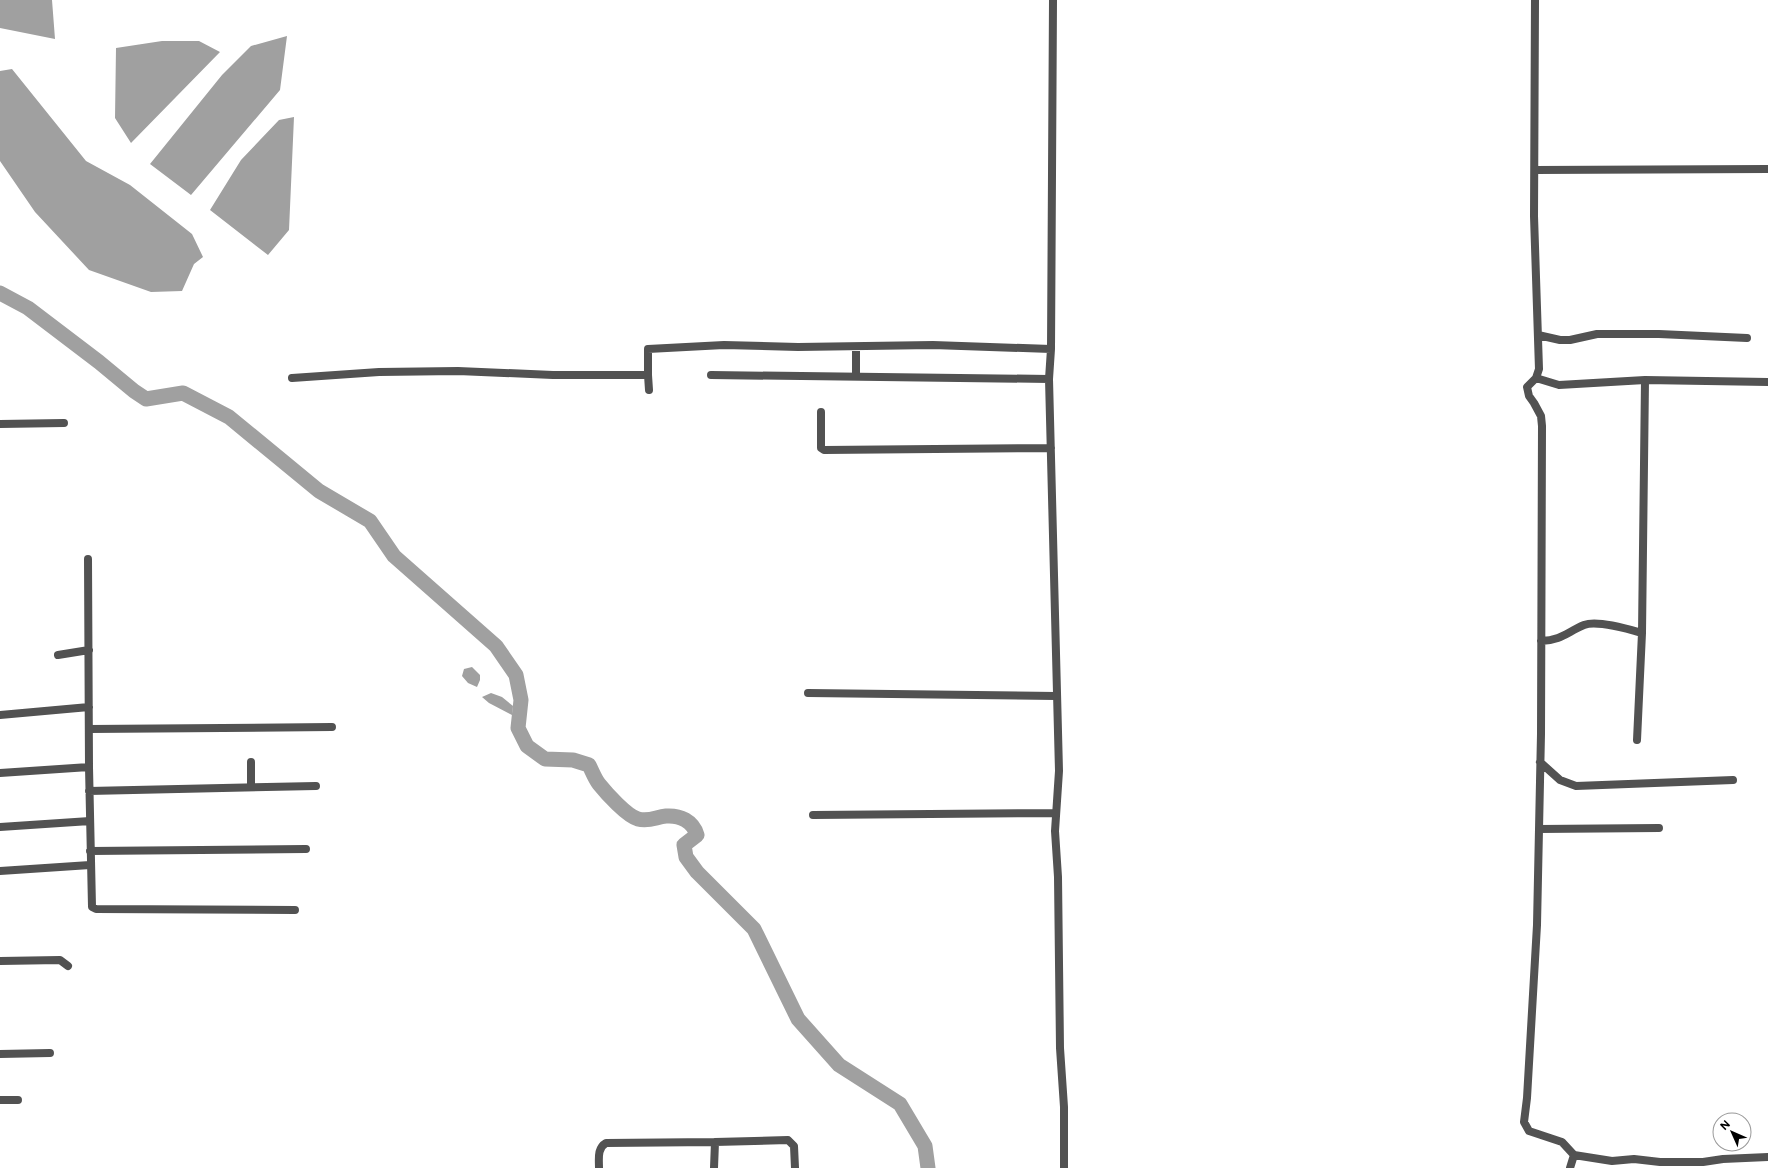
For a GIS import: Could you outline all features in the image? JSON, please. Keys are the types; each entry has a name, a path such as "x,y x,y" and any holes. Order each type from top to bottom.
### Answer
{"street":[{"path":"1053,0 1051,349 1049,379 1058,771 1055,813 1058,877 1060,1048 1064,1107 1064,1168"},
{"path":"1534,0 1535,170 1539,369 1536,378 1527,387 1527,392 1540,416 1542,426 1540,762 1537,925 1527,1098 1524,1122 1528,1131 1562,1142 1574,1155 1612,1161 1634,1159 1660,1162 1703,1162 1723,1158 1768,1157"},
{"path":"1535,170 1768,169"},
{"path":"1538,335 1560,340 1570,340 1597,334 1747,338"},
{"path":"649,390 648,349 724,345 933,345 1051,349"},
{"path":"856,346 856,376"},
{"path":"292,378 379,372 458,371 553,375 648,375"},
{"path":"711,375 1049,379"},
{"path":"1536,378 1559,384 1645,380 1768,382"},
{"path":"1637,740 1642,633 1645,380"},
{"path":"821,412 821,448 824,450 1051,448"},
{"path":"0,424 64,423"},
{"path":"88,559 90,866 91,905 93,909 295,910"},
{"path":"1541,641 1565,636 1589,623 1642,633"},
{"path":"58,654 89,650"},
{"path":"808,693 1056,696"},
{"path":"0,715 89,707"},
{"path":"89,729 332,727"},
{"path":"251,762 252,787"},
{"path":"1540,762 1560,780 1576,786 1733,780"},
{"path":"0,773 89,767"},
{"path":"89,791 316,786"},
{"path":"813,816 1055,813"},
{"path":"0,827 90,821"},
{"path":"1539,829 1659,828"},
{"path":"90,851 306,849"},
{"path":"0,871 90,866"},
{"path":"0,961 60,960 68,966"},
{"path":"0,1054 50,1053"},
{"path":"0,1100 18,1100"},
{"path":"599,1168 599,1153 602,1145 606,1143 788,1140 794,1146 795,1168"},
{"path":"714,1168 716,1142"},
{"path":"1570,1168 1574,1155"}],"shaded area":[{"path":"0,0 52,0 55,39 0,28"},
{"path":"287,36 280,90 191,195 150,164 222,75 251,46"},
{"path":"162,41 199,41 220,52 131,143 115,118 116,48"},
{"path":"12,69 86,161 130,185 192,234 203,257 194,264 182,291 151,292 89,270 35,212 0,161 0,71"},
{"path":"294,117 289,230 268,255 210,210 241,160 279,120"},
{"path":"472,667 480,675 480,680 477,687 468,683 462,676 464,669"},
{"path":"491,693 502,697 513,706 512,715 489,703 482,697"}],"waterway":[{"path":"0,293 28,308 146,399 183,393 229,417 319,491 370,521 394,556 496,646 516,675 521,700 518,728 527,746 545,759 573,760 589,765 596,780 617,804 633,817 646,820 671,816 681,818 692,826 697,835 684,845 686,857 697,872 754,929 798,1019 839,1065 900,1104 925,1146 928,1168"}]}
